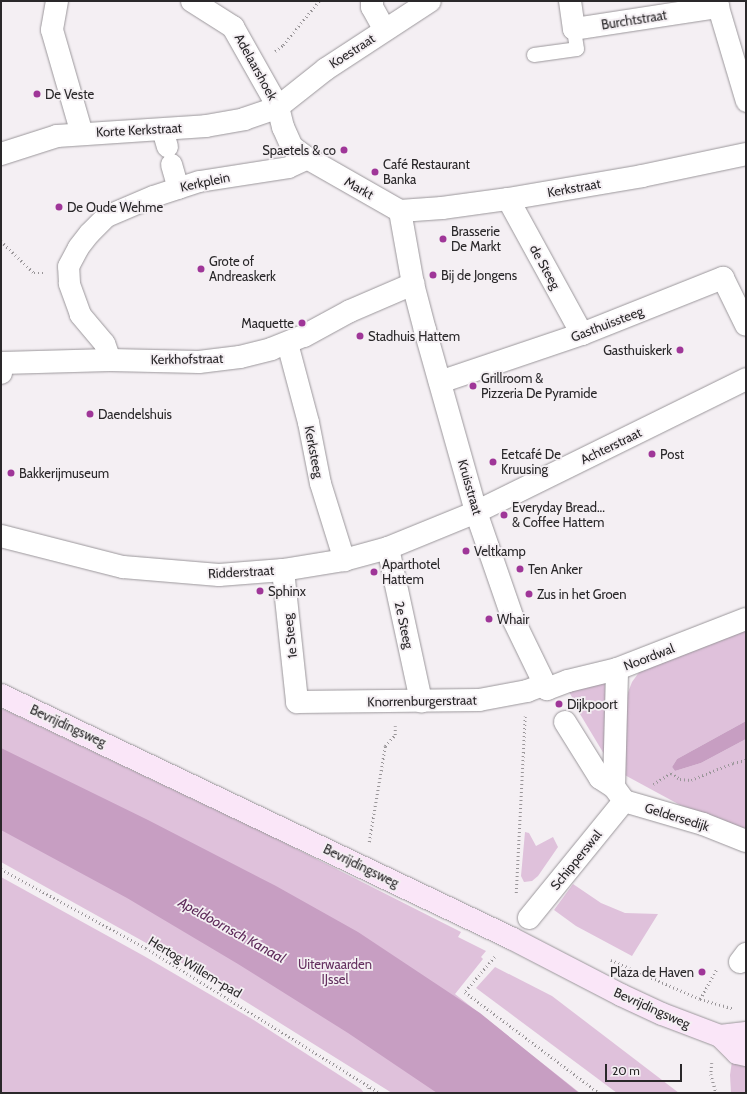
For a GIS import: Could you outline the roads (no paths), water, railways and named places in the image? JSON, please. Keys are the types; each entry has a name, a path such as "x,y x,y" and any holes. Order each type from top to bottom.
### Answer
{"main road":[{"name":"Bevrijdingsweg","path":"1,694 511,938 621,995 662,1014 720,1036 737,1053 746,1055"},
{"name":"Bevrijdingsweg","path":"720,1036 746,1033"}],"street":[{"path":"57,1 52,30 82,134"},
{"name":"Adelaarshoek","path":"192,1 233,27 278,107"},
{"path":"372,1 372,6 386,30"},
{"name":"Koestraat","path":"278,107 326,69 430,1"},
{"path":"570,1 574,29"},
{"path":"717,4 746,101"},
{"name":"Burchtstraat","path":"574,29 717,4"},
{"name":"Korte Kerkstraat","path":"1,154 57,136 82,134 167,147 214,125 244,119 278,107"},
{"name":"Markt","path":"278,107 283,127 292,147 307,158 400,211"},
{"path":"167,147 178,188"},
{"name":"Kerkstraat","path":"400,211 442,208 508,199 642,176 746,154"},
{"name":"Kerkplein","path":"110,360 104,343 80,314 69,283 68,266 78,247 106,216 199,181 288,167 307,158"},
{"name":"de Steeg","path":"508,199 582,334"},
{"path":"400,211 413,284"},
{"name":"Gasthuissteeg","path":"440,382 582,334 723,278 746,325"},
{"name":"Kerkhofstraat","path":"1,373 2,363 110,360 207,361 245,356 286,343 312,332 350,311 413,284"},
{"name":"Kruisstraat","path":"413,284 424,330 476,512 513,619 539,688"},
{"name":"Kerksteeg","path":"286,343 308,422 320,483 344,560"},
{"name":"Achterstraat","path":"476,512 746,379"},
{"name":"Ridderstraat","path":"1,536 123,567 219,575 283,570 344,560 388,548 476,512"},
{"name":"2e Steeg","path":"388,548 421,701"},
{"name":"1e Steeg","path":"283,570 297,702"},
{"name":"Noordwal","path":"619,794 617,669 746,618"},
{"name":"Knorrenburgerstraat","path":"297,702 479,700 539,688 617,669"},
{"path":"565,722 600,778 619,794"},
{"name":"Geldersedijk","path":"619,794 704,824 746,841"},
{"name":"Schipperswal","path":"528,918 619,794"}],"lane":[{"path":"534,55 577,49 574,29"}],"water":[{"path":"746,721 746,739 701,763 675,771 672,767 677,759"},
{"name":"Uiterwaarden IJssel","path":"1,748 148,820 276,886 358,932 480,1013 579,1093 437,1093 348,1033 238,964 127,898 1,830"}],"place":[{"name":"De Veste","path":"37,94"},
{"name":"Spaetels & co","path":"344,150"},
{"name":"Café Restaurant Banka","path":"375,172"},
{"name":"De Oude Wehme","path":"59,207"},
{"name":"Brasserie De Markt","path":"443,239"},
{"name":"Grote of Andreaskerk","path":"201,269"},
{"name":"Bij de Jongens","path":"433,275"},
{"name":"Maquette","path":"302,323"},
{"name":"Stadhuis Hattem","path":"360,336"},
{"name":"Gasthuiskerk","path":"680,350"},
{"name":"Grillroom & Pizzeria De Pyramide","path":"473,386"},
{"name":"Daendelshuis","path":"90,414"},
{"name":"Post","path":"652,454"},
{"name":"Eetcafé De Kruusing","path":"493,462"},
{"name":"Bakkerijmuseum","path":"11,473"},
{"name":"Everyday Bread... & Coffee Hattem","path":"504,515"},
{"name":"Veltkamp","path":"466,551"},
{"name":"Ten Anker","path":"520,569"},
{"name":"Aparthotel Hattem","path":"374,572"},
{"name":"Sphinx","path":"260,591"},
{"name":"Zus in het Groen","path":"529,594"},
{"name":"Whair","path":"489,619"},
{"name":"Dijkpoort","path":"559,704"},
{"name":"Plaza de Haven","path":"702,972"}],"water label":[{"name":"Apeldoornsch Kanaal","path":"232,930"}]}
